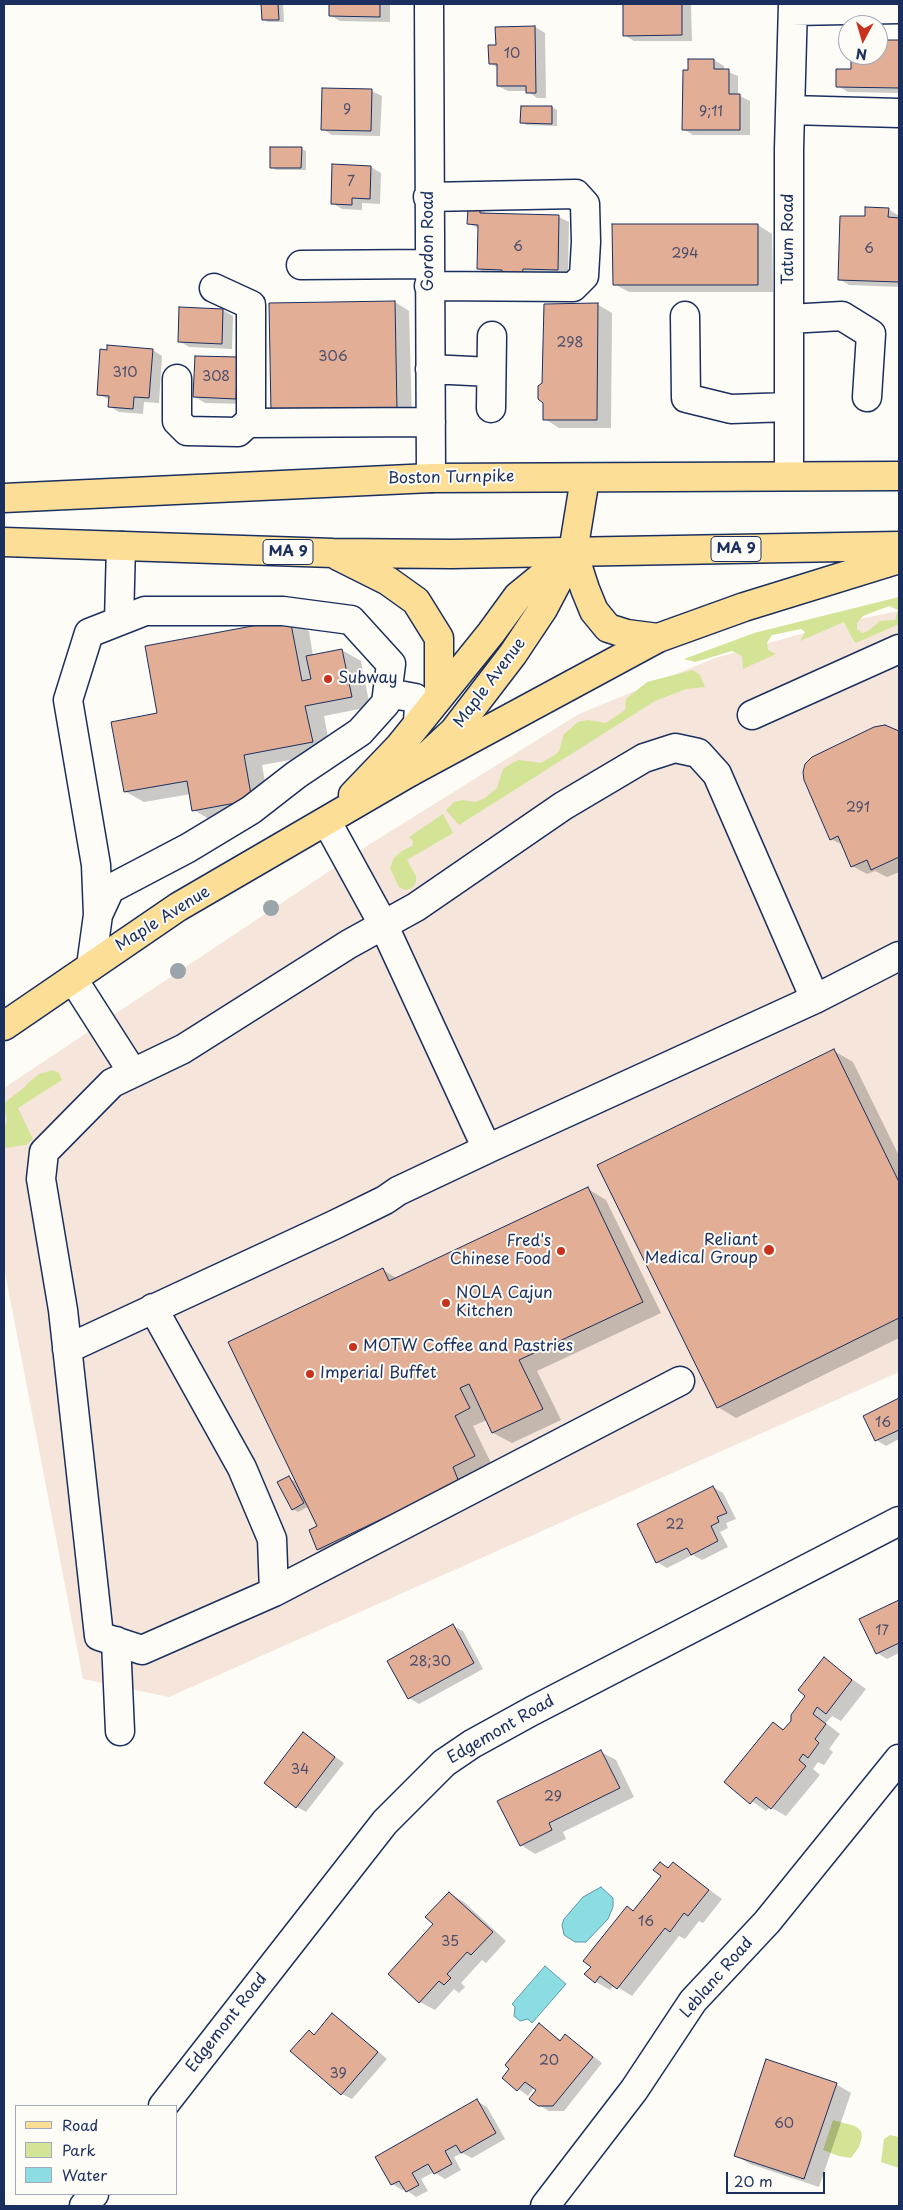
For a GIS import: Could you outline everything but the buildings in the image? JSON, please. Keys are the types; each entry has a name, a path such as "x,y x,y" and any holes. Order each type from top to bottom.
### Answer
{"main road":[{"name":"Boston Turnpike","path":"4,498 431,478 899,476"},
{"name":"Maple Avenue","path":"4,1026 178,907 328,822 410,772 454,731 513,654 543,609 573,552 585,478"},
{"name":"MA 9","path":"4,542 333,553 573,552 899,546"},
{"name":"Maple Avenue","path":"328,822 399,747 518,596 573,552"},
{"path":"573,552 594,611 608,628 627,634 658,638"},
{"path":"333,553 388,581 416,601 439,638 439,696"},
{"path":"410,772 658,638 744,607 899,558"}],"street":[{"name":"Gordon Road","path":"429,4 428,197 431,478"},
{"path":"793,7 899,9"},
{"name":"Tatum Road","path":"789,475 790,110 793,7"},
{"path":"790,110 899,113"},
{"path":"301,265 573,287 584,276 586,242 585,204 576,194 428,197"},
{"path":"176,378 177,421 187,431 238,432 251,420 251,306 214,288"},
{"path":"685,316 686,398 731,408 789,407"},
{"path":"789,319 842,316 871,334 867,397"},
{"path":"491,408 492,336"},
{"path":"430,368 491,372"},
{"path":"248,423 431,422"},
{"path":"119,621 121,546"},
{"path":"98,915 96,865 68,700 89,632 145,611 283,611 351,620 391,664 386,702 360,732 296,775 251,810 188,848 110,889 98,915 82,973 133,1073"},
{"path":"752,716 899,649"},
{"path":"388,693 415,698 419,705 418,722"},
{"path":"680,1381 274,1592 142,1650 116,1642 100,1636 68,1349 41,1179 44,1152 112,1083 183,1049 383,924 416,907 571,802 644,758 675,748 698,753 717,774 814,999"},
{"path":"328,822 383,924 487,1149"},
{"path":"68,1349 334,1225 385,1200 398,1191 487,1149 814,999 899,956"},
{"path":"153,1308 242,1468 272,1539 274,1592"},
{"name":"Edgemont Road","path":"164,2105 385,1822 444,1763 472,1744 532,1711 899,1521"},
{"path":"116,1642 120,1731"},
{"name":"Leblanc Road","path":"545,2206 634,2090 693,2001 767,1922 899,1759"},
{"path":"84,2206 93,2195"}],"shaded area":[{"path":"899,611 899,1372 169,1697 83,1679 4,1267 4,1088 370,844 579,714 715,658 844,622"}],"green space":[{"path":"899,597 899,624 856,643 844,622 800,641 805,632 801,629 772,635 767,643 768,650 776,654 743,669 742,656 732,651 695,662 684,659 754,633","holes":["889,606 898,610 895,620 880,621 868,631 862,633 857,629 857,623 863,616"]},
{"path":"693,670 700,675 705,687 686,689 655,701 459,825 446,810 454,802 462,800 475,802 485,798 497,788 503,769 514,762 519,760 541,763 555,755 559,751 564,734 578,722 588,720 606,723 625,710 626,699 647,682"},
{"path":"443,814 453,833 407,860 416,876 416,881 410,889 405,890 399,887 390,868 394,858 412,846 413,841 409,837"},
{"path":"53,1070 59,1073 62,1080 18,1108 33,1139 26,1145 4,1148 4,1128 7,1121 4,1103 39,1074"},
{"path":"833,2120 855,2126 861,2131 862,2137 859,2147 851,2158 823,2150"},
{"path":"890,2135 899,2137 899,2168 881,2162 884,2139"}],"water":[{"path":"601,1887 613,1898 613,1907 608,1919 586,1942 575,1942 564,1935 562,1925 564,1919 583,1897"},
{"path":"545,1966 566,1984 532,2023 528,2019 520,2021 514,2016 515,2007 512,2004"}],"place":[{"name":"Subway","path":"328,679"},
{"name":"Reliant Medical Group","path":"769,1250"},
{"name":"Fred's Chinese Food","path":"561,1251"},
{"name":"NOLA Cajun Kitchen","path":"446,1303"},
{"name":"MOTW Coffee and Pastries","path":"353,1347"},
{"name":"Imperial Buffet","path":"310,1374"}]}
